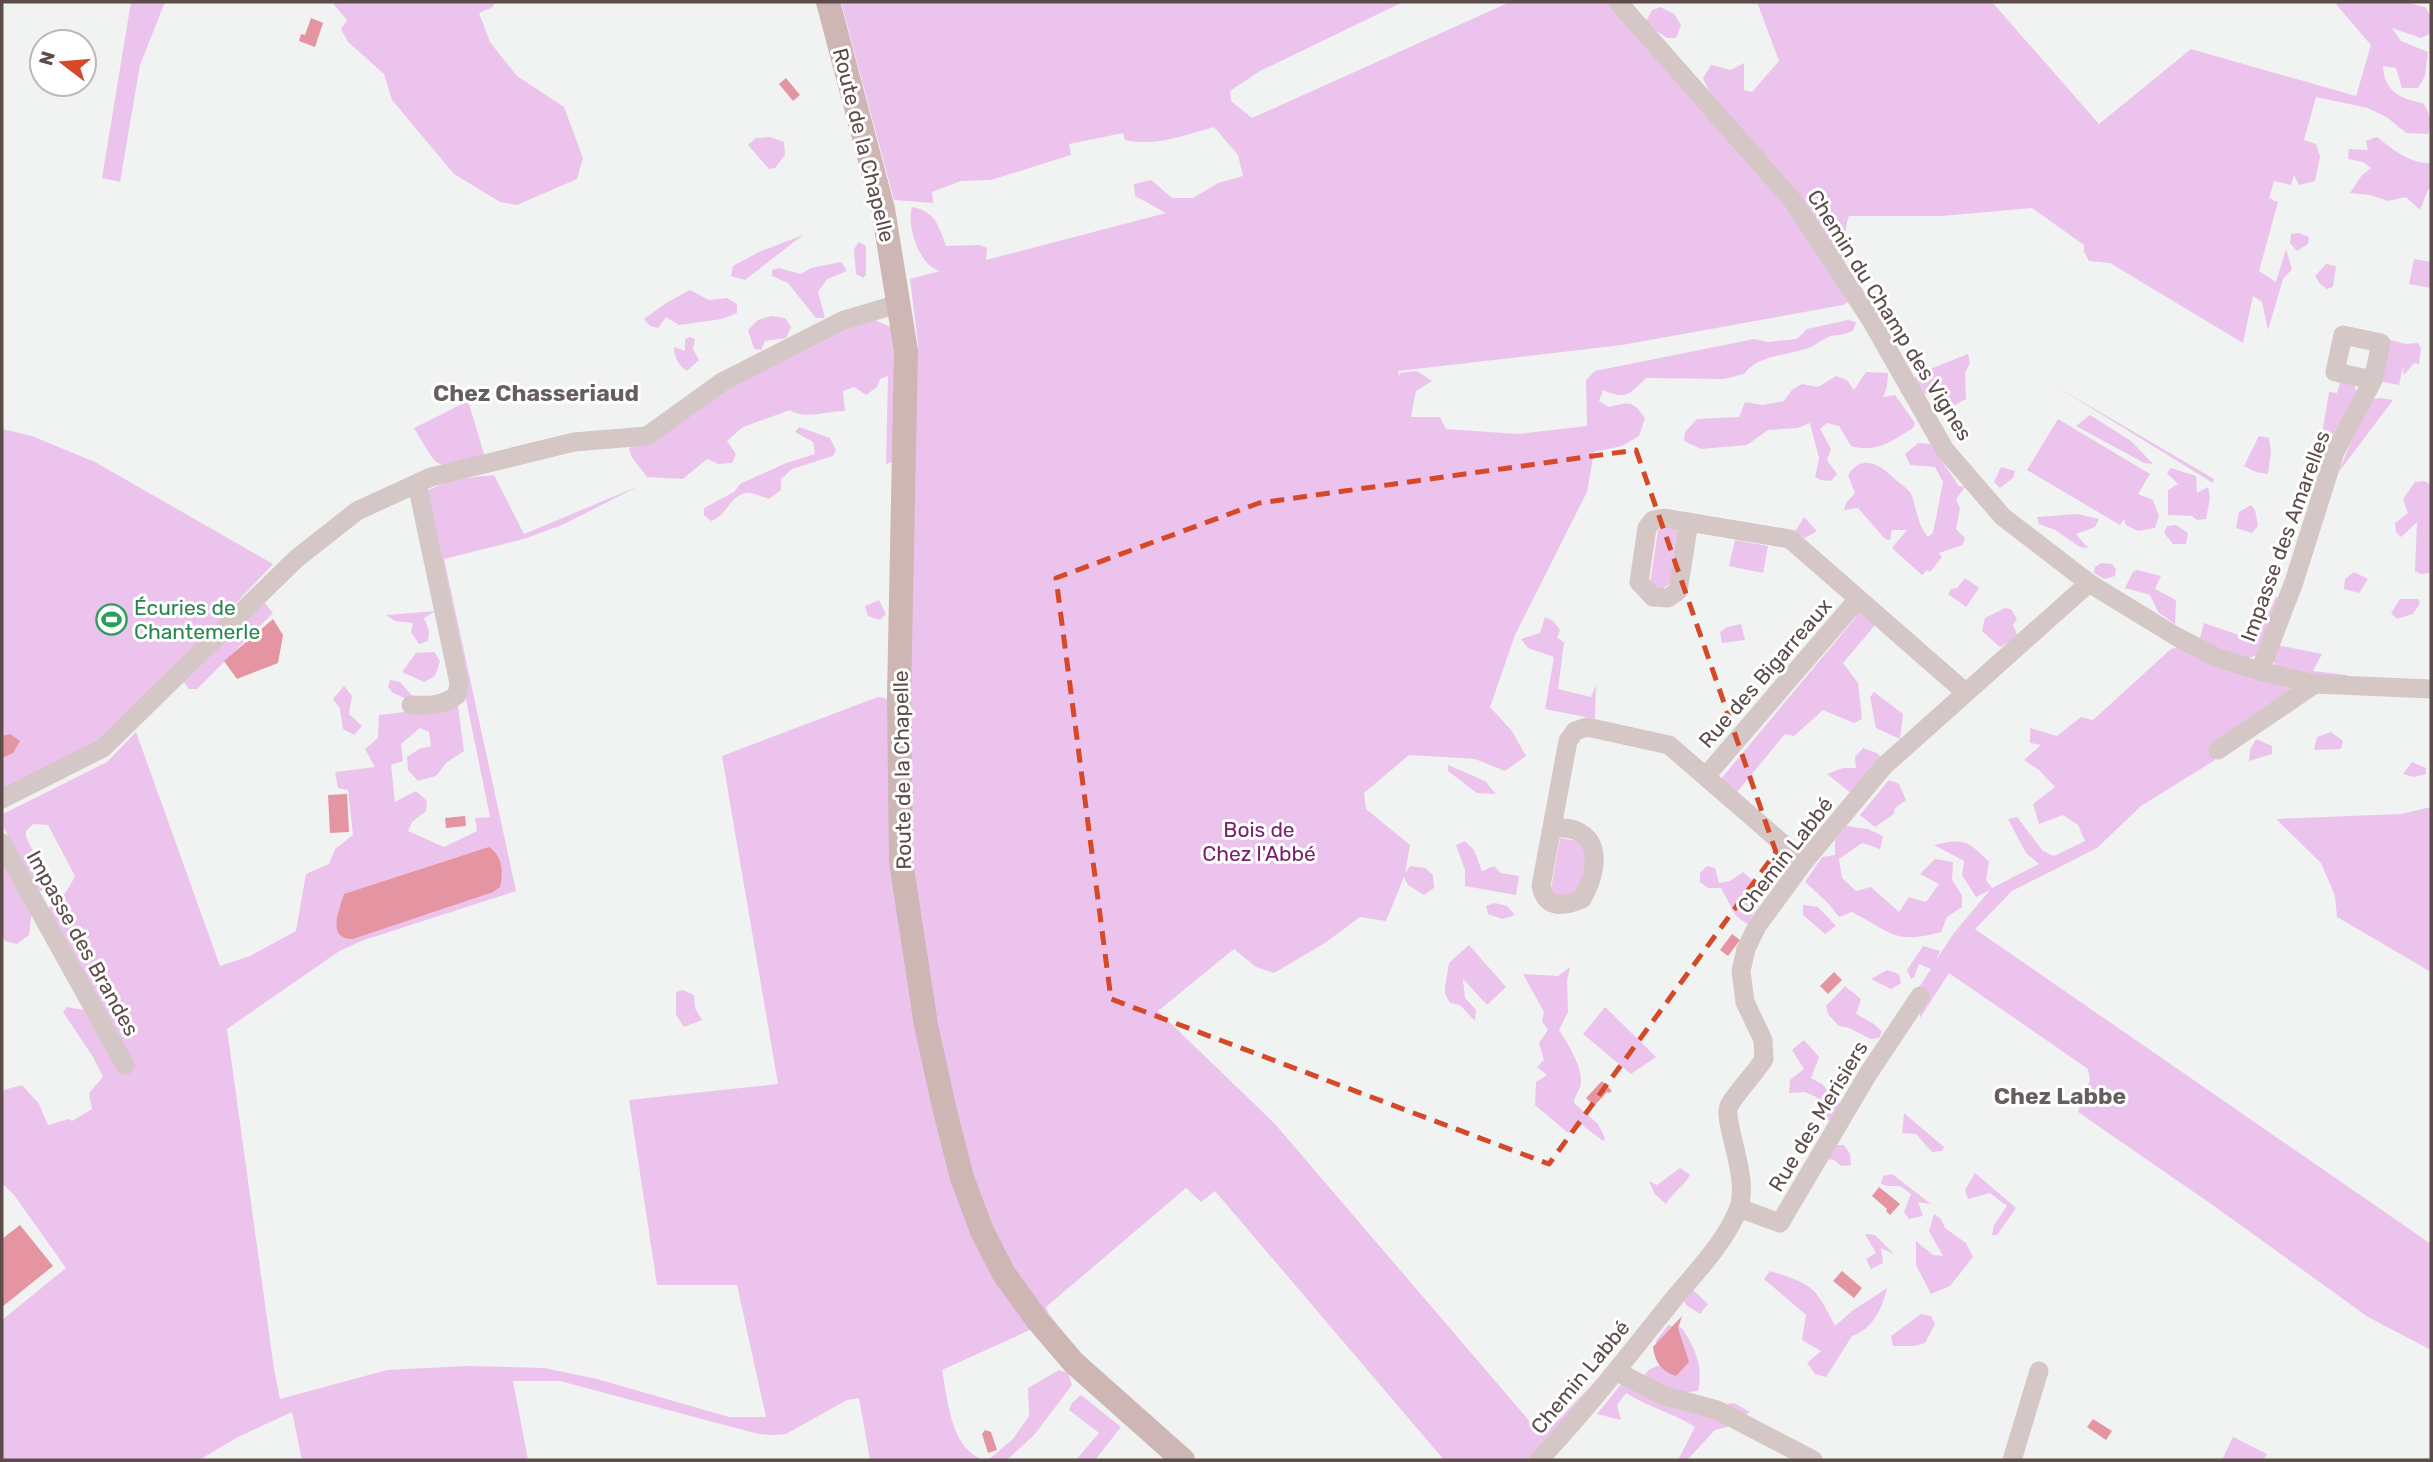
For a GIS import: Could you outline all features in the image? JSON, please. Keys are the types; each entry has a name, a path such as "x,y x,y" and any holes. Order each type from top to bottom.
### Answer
{"main road":[{"name":"Route de la Chapelle","path":"828,2 883,209 906,351 899,697 901,862 926,1025 944,1107 962,1178 982,1231 1004,1273 1038,1321 1074,1363 1183,1460"}],"street":[{"name":"Chemin du Champ des Vignes","path":"1618,2 1793,201 1871,320 1945,450 2003,517 2089,583 2177,637 2218,657 2260,671 2315,684 2431,690"},
{"path":"2,799 103,748 296,559 357,511 432,477 574,442 647,436 722,382 844,320 898,304"},
{"name":"Impasse des Amarelles","path":"2260,671 2294,582 2335,452 2373,380"},
{"path":"411,705 429,706 447,702 457,695 459,683 417,484"},
{"path":"1689,522 1790,539 1965,692"},
{"name":"Chemin Labbé","path":"1539,1460 1616,1371 1721,1240 1739,1208 1742,1192 1740,1166 1727,1117 1729,1107 1764,1059 1763,1040 1745,1002 1741,971 1746,949 1757,926 1804,862 1885,765 2089,583"},
{"name":"Rue des Bigarreaux","path":"1706,776 1858,599"},
{"path":"2218,750 2315,684"},
{"path":"1552,827 1568,741 1575,731 1587,727 1669,745 1804,862"},
{"name":"Impasse des Brandes","path":"2,843 125,1065"},
{"name":"Rue des Merisiers","path":"1739,1208 1780,1223 1868,1074 1920,996"},
{"path":"1616,1371 1662,1395 1717,1410 1813,1460"},
{"path":"2012,1460 2039,1371"}],"highlighted area":[{"path":"1636,450 1776,852 1549,1164 1111,999 1056,578 1259,503"}],"green space":[{"path":"131,2 165,2 140,65 120,182 102,178"},
{"path":"332,2 494,2 493,7 479,13 490,42 517,76 564,107 583,158 577,179 517,205 500,202 454,174 392,100 384,74 348,42 341,29 347,20"},
{"name":"Bois de Chez l'Abbé","path":"841,2 1403,2 1260,71 1230,91 1231,101 1252,118 1510,2 1607,2 1777,190 1850,301 1843,305 1622,345 1398,371 1399,376 1400,373 1417,371 1432,381 1416,391 1411,417 1440,417 1446,429 1518,434 1587,426 1586,380 1595,371 1754,339 1768,342 1797,339 1807,329 1848,320 1856,322 1853,331 1828,337 1802,350 1766,359 1750,367 1744,374 1724,379 1646,378 1631,392 1622,395 1603,390 1599,401 1609,407 1633,405 1645,418 1639,436 1622,446 1594,452 1587,492 1515,635 1490,707 1512,731 1526,756 1505,771 1475,759 1409,755 1364,793 1366,809 1410,845 1405,873 1410,866 1425,868 1433,875 1434,888 1424,895 1408,885 1404,877 1386,921 1360,917 1325,943 1274,973 1256,967 1234,949 1158,1011 1275,1124 1538,1431 1545,1434 1629,1346 1530,1460 1444,1460 1215,1191 1201,1202 1186,1188 1046,1307 1077,1349 1016,1276 977,1193 953,1120 910,872 909,621 918,344 910,279 940,271 926,262 916,245 911,224 912,207 931,216 946,246 979,245 987,248 986,260 1166,213 1135,196 1134,184 1151,180 1172,198 1193,198 1218,183 1243,176 1238,155 1214,127 1147,142 1125,140 1123,133 1069,144 1071,155 991,180 961,181 932,192 933,203 894,200"},
{"path":"1757,2 1992,2 2099,124 2191,49 2356,96 2371,45 2334,2 2404,2 2425,7 2431,16 2431,33 2421,38 2392,28 2401,41 2428,52 2425,76 2418,88 2402,88 2396,68 2383,66 2384,75 2390,88 2400,96 2423,103 2429,114 2430,125 2428,134 2406,133 2388,118 2368,108 2316,97 2304,140 2316,144 2320,157 2315,181 2299,185 2294,175 2291,185 2274,181 2269,198 2278,202 2259,271 2276,282 2286,249 2292,269 2283,279 2268,330 2262,302 2253,296 2243,343 2110,263 2089,261 2084,245 2032,208 1942,216 1849,216 1847,236 1857,253 1843,263 1715,104 1703,78 1711,65 1731,70 1744,63 1744,90 1752,92 1779,61"},
{"path":"1660,7 1674,14 1681,25 1676,38 1667,38 1645,23 1652,10"},
{"path":"770,137 784,142 785,155 775,168 769,169 748,145 756,138"},
{"path":"2377,137 2409,159 2431,163 2431,189 2428,190 2420,210 2406,197 2388,201 2370,195 2350,193 2362,175 2371,168 2363,162 2348,159 2349,149 2368,150 2366,141"},
{"path":"2299,233 2309,237 2308,244 2297,251 2290,243 2291,234"},
{"path":"803,235 745,280 731,276 733,266 759,252"},
{"path":"859,242 866,246 866,275 863,278 856,274 854,249"},
{"path":"2414,259 2431,262 2431,288 2409,284"},
{"path":"841,262 847,271 827,279 818,292 825,318 816,318 788,283 772,276 772,270 779,268 801,274 811,268"},
{"path":"2326,264 2336,266 2333,287 2327,289 2315,276"},
{"path":"690,290 709,300 727,298 737,304 737,313 722,319 679,325 666,317 658,328 650,326 644,319 666,303"},
{"path":"771,316 785,318 791,327 786,338 765,341 761,350 754,349 748,330 758,320"},
{"path":"875,320 895,329 895,461 886,464 888,376 880,379 877,387 866,395 854,387 843,391 845,411 808,415 790,410 743,427 727,441 736,454 732,463 718,464 707,459 683,479 647,477 631,456 629,448 647,441 730,387 860,323"},
{"path":"685,339 695,339 693,349 699,360 687,371 677,360 674,347 685,351"},
{"path":"2387,339 2406,344 2418,343 2421,348 2419,364 2414,363 2404,375 2403,367 2399,385 2378,381"},
{"path":"1968,354 1970,363 1965,373 1966,399 1955,405 1920,392 1915,378 1920,373"},
{"path":"1866,372 1888,373 1883,397 1895,395 1915,423 1913,428 1890,442 1876,447 1860,448 1851,446 1839,426 1827,423 1820,429 1831,449 1827,460 1837,474 1831,481 1815,477 1819,458 1810,423 1797,428 1768,430 1747,445 1701,449 1684,441 1685,432 1697,419 1739,417 1745,402 1763,405 1784,401 1792,390 1802,384 1818,387 1836,376 1847,380 1854,390"},
{"path":"2341,379 2354,385 2357,393 2338,435 2326,433 2323,428 2329,392 2337,393"},
{"path":"2054,385 2214,479 2213,483"},
{"path":"2373,399 2393,400 2338,473"},
{"path":"468,401 485,457 456,464 440,464 435,461 414,428"},
{"path":"2090,415 2131,441 2153,464 2144,463 2076,426"},
{"path":"2058,419 2150,474 2138,494 2153,500 2159,516 2155,528 2138,531 2126,525 2124,519 2120,525 2027,470"},
{"path":"799,427 830,438 836,450 833,456 792,469 781,479 781,490 769,499 746,493 736,498 721,515 711,521 704,515 704,508 734,492 740,484 786,463 815,454 813,442 795,432"},
{"name":"Écuries de Chantemerle","path":"2,429 32,436 95,462 273,564 169,674 103,737 2,793"},
{"path":"2259,436 2269,438 2271,451 2268,474 2244,466"},
{"path":"1918,443 1930,444 1959,486 1965,487 1956,499 1960,508 1956,529 1965,538 1963,545 1939,553 1942,557 1930,572 1927,570 1922,575 1892,548 1907,530 1892,530 1890,540 1885,539 1858,508 1844,510 1846,503 1855,493 1848,475 1860,464 1872,464 1879,466 1910,492 1925,532 1928,537 1933,533 1943,482 1935,467 1910,465 1905,454"},
{"path":"2001,467 2015,471 2013,478 2000,488 1994,482"},
{"path":"2171,468 2196,476 2197,493 2208,487 2210,498 2206,519 2168,515 2168,490 2178,484 2167,473"},
{"path":"494,475 524,534 639,486 562,525 524,539 444,559 516,891 361,941 338,952 227,1029 280,1399 387,1370 467,1366 544,1368 597,1379 729,1417 766,1417 737,1285 657,1285 629,1100 778,1084 722,756 878,697 888,699 916,1031 1032,1329 942,1370 949,1409 958,1435 964,1446 985,1460 870,1460 859,1398 847,1400 786,1434 774,1435 759,1434 560,1381 513,1381 528,1460 302,1460 292,1412 238,1437 199,1460 2,1460 2,1320 66,1268 14,1195 2,1183 2,1096 4,1090 22,1085 39,1104 48,1125 69,1119 72,1121 92,1109 89,1093 103,1077 63,1012 67,1007 84,1010 46,909 63,895 75,876 48,825 33,824 26,831 26,837 49,883 42,891 38,890 4,828 3,814 107,762 136,732 220,966 250,956 296,931 306,874 329,864 335,849 353,835 348,790 338,788 335,772 375,767 365,749 378,738 379,715 458,706 464,751 446,763 436,776 418,781 408,770 407,757 419,749 431,746 429,732 420,728 401,744 403,761 391,765 395,802 416,791 427,801 426,811 412,822 408,831 444,847 477,831 475,818 490,817 424,493 449,482"},
{"path":"2425,481 2431,485 2431,573 2421,574 2415,571 2417,522 2401,537 2396,532 2395,523 2408,513 2403,499 2415,482"},
{"path":"2251,505 2255,510 2258,526 2252,533 2236,528 2239,512"},
{"path":"2077,514 2099,519 2095,527 2076,534 2088,548 2080,547 2055,530 2039,524 2037,517"},
{"path":"1804,517 1817,531 1805,538 1795,532"},
{"path":"1662,525 1675,527 1679,532 1670,584 1660,590 1650,584 1658,530"},
{"path":"2176,525 2188,533 2186,544 2173,544 2164,533 2167,526"},
{"path":"1735,540 1768,546 1763,573 1729,566"},
{"path":"2101,563 2112,564 2116,569 2115,576 2104,579 2094,573 2095,567"},
{"path":"2137,570 2161,576 2155,589 2176,600 2175,624 2158,612 2150,595 2125,588 2133,572"},
{"path":"2354,572 2368,579 2359,593 2344,589 2345,579"},
{"path":"1965,578 1979,588 1966,607 1948,594"},
{"path":"2276,597 2280,599 2256,655 2247,659 2199,641 2204,623 2256,641"},
{"path":"2400,599 2418,599 2420,603 2413,614 2397,619 2391,613"},
{"path":"879,600 886,614 880,620 868,616 865,606"},
{"path":"263,601 273,613 197,689 189,689 184,682"},
{"path":"2005,608 2011,609 2017,619 2013,625 2017,634 2000,647 1982,631 1985,618"},
{"path":"436,611 424,618 429,631 428,641 419,644 411,632 413,623 395,621 386,615"},
{"path":"1861,612 1876,624 1843,663 1858,683 1862,719 1854,723 1823,710 1794,736 1785,734 1737,792 1721,779 1856,617 1855,613"},
{"path":"1545,617 1553,621 1560,630 1557,638 1564,642 1558,689 1591,697 1596,685 1595,719 1545,709 1554,657 1528,648 1521,639 1540,633"},
{"path":"1741,624 1745,640 1722,643 1720,632 1727,627"},
{"path":"2277,645 2322,654 2313,671 2347,675 2344,681 2276,666 2272,659"},
{"path":"2181,647 2231,671 2297,690 2220,743 2215,760 2141,806 2097,848 2012,891 1975,929 2431,1244 2431,1350 2368,1317 2078,1112 2090,1080 2088,1069 1949,973 1920,1018 1920,1003 1914,995 1931,969 1919,964 1911,979 1907,970 1923,946 1940,951 1936,960 1954,933 1990,890 1976,897 1962,875 1964,861 1934,845 1959,842 1976,849 1989,862 1986,880 1992,888 2039,864 2026,853 2008,819 2017,817 2043,851 2054,856 2085,841 2078,825 2063,815 2039,824 2033,804 2055,787 2039,770 2024,760 2041,745 2030,743 2030,728 2057,736 2081,717 2093,720 2171,649"},
{"path":"434,652 440,661 435,676 424,682 402,672 416,653"},
{"path":"390,680 400,682 413,697 407,699 393,693 388,687"},
{"path":"344,686 352,696 349,714 362,726 354,735 343,729 340,709 333,699"},
{"path":"1874,692 1903,714 1900,739 1876,728 1870,697"},
{"path":"2331,732 2343,741 2341,749 2314,750 2317,737"},
{"path":"2256,739 2272,746 2272,754 2249,761 2250,750"},
{"path":"1863,748 1882,758 1851,793 1827,774 1843,768 1856,768 1855,757"},
{"path":"2412,762 2426,768 2426,774 2414,777 2403,774"},
{"path":"1448,765 1485,781 1496,794 1477,793 1448,771"},
{"path":"1889,780 1899,784 1906,800 1895,808 1894,814 1875,827 1860,815"},
{"path":"2431,807 2431,972 2337,917 2335,896 2321,863 2276,819 2401,814"},
{"path":"1846,826 1868,829 1883,836 1880,849 1862,843 1839,859 1842,878 1856,891 1871,887 1899,912 1909,897 1926,902 1939,884 1920,874 1935,859 1953,862 1952,880 1962,895 1962,907 1947,917 1941,932 1902,937 1885,931 1852,912 1839,917 1805,882 1822,857 1835,855 1835,840"},
{"path":"1560,838 1578,841 1588,854 1578,892 1568,897 1554,894 1551,889"},
{"path":"1465,841 1474,850 1482,871 1494,866 1501,873 1519,876 1516,895 1465,886 1465,870 1456,845"},
{"path":"2,860 32,910 29,935 17,944 5,941 2,935"},
{"path":"1707,866 1715,868 1719,883 1730,881 1743,872 1755,883 1759,904 1747,924 1736,916 1721,888 1708,888 1700,882 1700,873"},
{"path":"1495,903 1507,906 1515,915 1502,919 1488,914 1486,906"},
{"path":"1803,905 1818,907 1836,926 1825,934 1803,915"},
{"path":"1469,945 1506,987 1487,1005 1463,979 1465,998 1476,1010 1475,1021 1460,1005 1450,1003 1445,994 1449,963"},
{"path":"1570,967 1567,981 1568,1012 1559,1030 1574,1055 1581,1076 1581,1085 1574,1103 1598,1124 1605,1138 1603,1141 1582,1125 1568,1133 1535,1105 1536,1082 1547,1075 1537,1067 1544,1060 1539,1043 1548,1030 1542,1021 1544,1012 1523,974 1558,976"},
{"path":"1887,970 1899,974 1901,983 1891,989 1871,979"},
{"path":"1845,986 1861,999 1856,1014 1882,1032 1879,1038 1871,1039 1839,1026 1828,1014 1826,1006"},
{"path":"683,990 694,995 695,1008 702,1020 684,1027 676,1015 676,992"},
{"path":"1605,1007 1656,1057 1631,1074 1583,1034"},
{"path":"1804,1040 1819,1057 1811,1078 1822,1084 1840,1104 1835,1119 1827,1121 1816,1097 1805,1092 1789,1093 1790,1080 1804,1069 1792,1050"},
{"path":"1904,1113 1944,1147 1942,1151 1932,1152 1916,1134 1902,1133"},
{"path":"1837,1145 1844,1145 1850,1154 1851,1165 1841,1166 1834,1160 1827,1159"},
{"path":"1680,1168 1690,1175 1666,1204 1654,1193 1649,1181 1657,1185"},
{"path":"1975,1173 2016,1208 1997,1235 1992,1235 1994,1225 2007,1206 1990,1193 1968,1199 1965,1190"},
{"path":"1892,1174 1931,1204 1918,1202 1923,1216 1909,1219 1904,1212 1911,1194 1900,1186 1881,1184 1883,1176"},
{"path":"1934,1214 1941,1219 1945,1228 1966,1243 1973,1257 1950,1286 1931,1294 1916,1265 1916,1241 1933,1255 1943,1256 1929,1231"},
{"path":"1865,1234 1875,1235 1894,1254 1881,1248 1883,1263 1871,1269 1866,1259 1876,1253"},
{"path":"1770,1271 1811,1289 1822,1302 1835,1326 1887,1288 1871,1323 1852,1336 1826,1377 1815,1374 1807,1363 1821,1351 1802,1340 1806,1315 1764,1279"},
{"path":"1691,1288 1708,1304 1700,1314 1686,1305 1682,1298"},
{"path":"1921,1314 1931,1316 1935,1324 1925,1343 1893,1346 1891,1336"},
{"path":"1668,1325 1682,1328 1699,1366 1698,1391 1680,1393 1698,1408 1734,1403 1750,1412 1727,1427 1715,1430 1687,1460 1678,1460 1695,1427 1687,1422 1626,1393 1617,1405 1621,1420 1597,1414 1623,1382 1643,1376 1650,1369 1662,1364 1656,1341"},
{"path":"1059,1370 1068,1373 1072,1385 1035,1434 1007,1460 988,1460 1013,1439 1029,1416 1028,1388"},
{"path":"1081,1395 1121,1427 1095,1460 1076,1460 1099,1433 1069,1410"},
{"path":"2233,1437 2267,1454 2263,1460 2222,1460"}],"shaded area":[{"path":"311,18 323,23 315,47 299,41 301,34 305,35"},
{"path":"786,78 800,95 793,101 779,84"},
{"path":"273,619 283,635 278,663 237,679 224,661"},
{"path":"10,734 20,741 13,753 2,758 2,736"},
{"path":"347,794 349,832 330,833 328,795"},
{"path":"465,816 466,826 446,828 445,818"},
{"path":"489,847 497,855 502,870 500,887 493,892 353,939 345,938 337,929 344,894"},
{"path":"1732,934 1740,940 1728,956 1720,950"},
{"path":"1834,972 1842,980 1828,994 1820,986"},
{"path":"1602,1081 1612,1091 1607,1092 1594,1106 1586,1098"},
{"path":"1879,1187 1900,1204 1890,1215 1872,1196"},
{"path":"20,1225 53,1266 2,1307 2,1239"},
{"path":"1842,1271 1862,1288 1854,1298 1833,1281"},
{"path":"1682,1316 1678,1328 1689,1362 1676,1376 1660,1365 1653,1347"},
{"path":"2093,1419 2112,1431 2106,1440 2087,1427"},
{"path":"985,1430 991,1432 997,1450 988,1453 982,1434"}],"place":[{"name":"Écuries de Chantemerle","path":"111,619"}],"district":[{"name":"Chez Chasseriaud","path":"536,393"},
{"name":"Chez Labbe","path":"2060,1096"}]}
